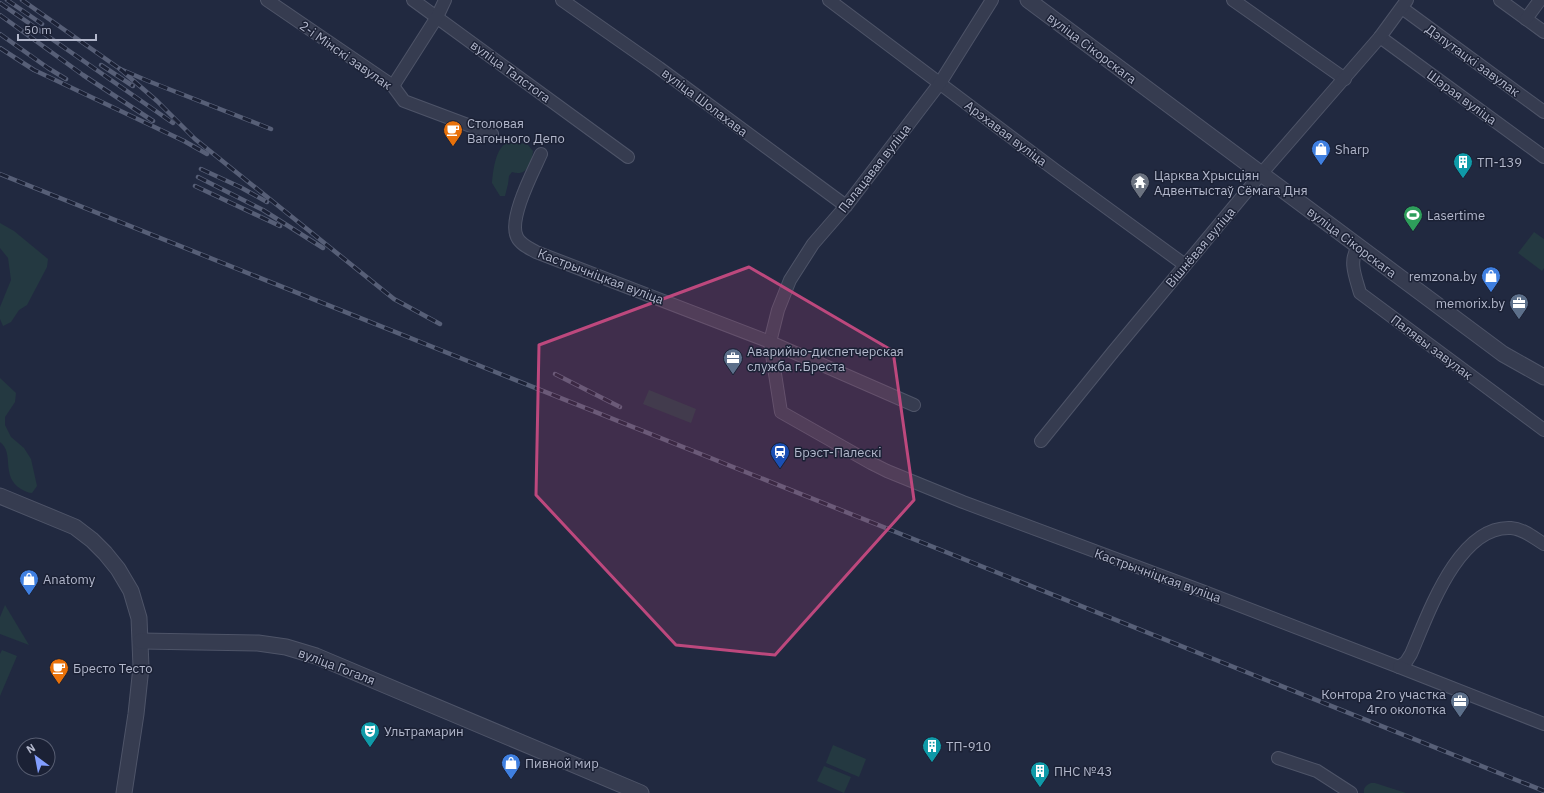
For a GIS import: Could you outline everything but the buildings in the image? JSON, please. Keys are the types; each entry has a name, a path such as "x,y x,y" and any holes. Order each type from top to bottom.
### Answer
{"street":[{"name":"2-і Мінскі завулак","path":"267,0 394,86 404,102 492,134"},
{"name":"вуліца Талстога","path":"413,0 628,157"},
{"path":"394,86 437,17 445,0"},
{"name":"вуліца Шолахава","path":"562,0 659,68 846,206"},
{"name":"Арэхавая вуліца","path":"829,0 1055,170 1185,265"},
{"name":"Палацавая вуліца","path":"770,342 778,310 790,280 813,244 846,206 940,83 992,0"},
{"name":"вуліца Сікорскага","path":"1028,0 1503,354 1544,377"},
{"path":"1233,0 1345,79"},
{"path":"1500,0 1544,32"},
{"path":"1526,19 1540,0"},
{"name":"Вішнёвая вуліца","path":"1041,441 1185,265 1261,174 1345,79 1405,4"},
{"name":"Дэпутацкі завулак","path":"1405,4 1544,112"},
{"name":"Шэрая вуліца","path":"1380,37 1544,157"},
{"name":"Кастрычніцкая вуліца","path":"541,154 518,207 515,229 517,237 523,244 536,252 770,342 914,405"},
{"name":"Палявы завулак","path":"1358,247 1353,254 1352,262 1360,293 1544,430"},
{"name":"Кастрычніцкая вуліца","path":"770,342 781,412 871,463 963,502 1202,591 1399,668"},
{"path":"0,496 75,528 92,540 101,548 118,569 131,591 139,618 141,667 136,714 124,793"},
{"path":"1544,544 1527,533 1511,528 1495,531 1478,540 1459,558 1447,575 1438,591 1411,654 1406,662 1399,668 1544,724"},
{"name":"вуліца Гогаля","path":"141,641 258,643 286,647 316,656 641,793"},
{"path":"1278,758 1317,772 1351,793"}],"highlighted area":[{"path":"749,267 893,351 914,500 775,655 676,645 536,495 539,345"}],"shaded area":[{"path":"514,141 528,145 533,151 530,164 525,171 521,173 512,172 509,176 505,196 500,196 492,183 495,162 502,147 505,144"},
{"path":"0,223 14,231 48,259 47,267 27,305 19,310 11,322 3,326 0,319 0,307 11,280 8,258 0,248"},
{"path":"1534,232 1544,239 1544,268 1542,271 1518,253"},
{"path":"0,378 16,393 15,402 5,417 5,425 11,437 24,448 31,459 37,486 32,493 21,489 11,478 7,452 0,442"},
{"path":"649,390 696,409 691,423 643,404"},
{"path":"5,605 29,645 0,634 0,617"},
{"path":"2,650 17,656 0,696 0,654"},
{"path":"833,745 866,759 859,777 826,763"},
{"path":"824,766 851,777 844,793 817,781"},
{"path":"1371,783 1406,793 1364,793 1365,787"}],"railway":[{"path":"7,0 42,24"},
{"path":"22,0 120,69 271,129"},
{"path":"0,3 173,123"},
{"path":"0,15 83,75 153,121"},
{"path":"0,34 66,79"},
{"path":"0,48 34,70 184,141 207,154"},
{"path":"101,65 133,86"},
{"path":"120,69 157,101 195,139 394,299 440,324"},
{"path":"201,169 240,187 267,202"},
{"path":"0,174 1544,791"},
{"path":"198,177 263,210 323,248"},
{"path":"195,186 280,226"},
{"path":"555,374 620,407"}],"place":[{"name":"Столовая Вагонного Депо","path":"453,147"},
{"name":"Sharp","path":"1321,166"},
{"name":"ТП-139","path":"1463,179"},
{"name":"Царква Хрысціян Адвентыстаў Сёмага Дня","path":"1140,199"},
{"name":"Lasertime","path":"1413,232"},
{"name":"remzona.by","path":"1491,293"},
{"name":"memorix.by","path":"1519,320"},
{"name":"Аварийно-диспетчерская служба г.Бреста","path":"733,375"},
{"name":"Брэст-Палескі","path":"780,469"},
{"name":"Anatomy","path":"29,596"},
{"name":"Бресто Тесто","path":"59,685"},
{"name":"Контора 2го участка 4го околотка","path":"1460,718"},
{"name":"Ультрамарин","path":"370,748"},
{"name":"ТП-910","path":"932,763"},
{"name":"Пивной мир","path":"511,780"},
{"name":"ПНС №43","path":"1040,788"}]}
